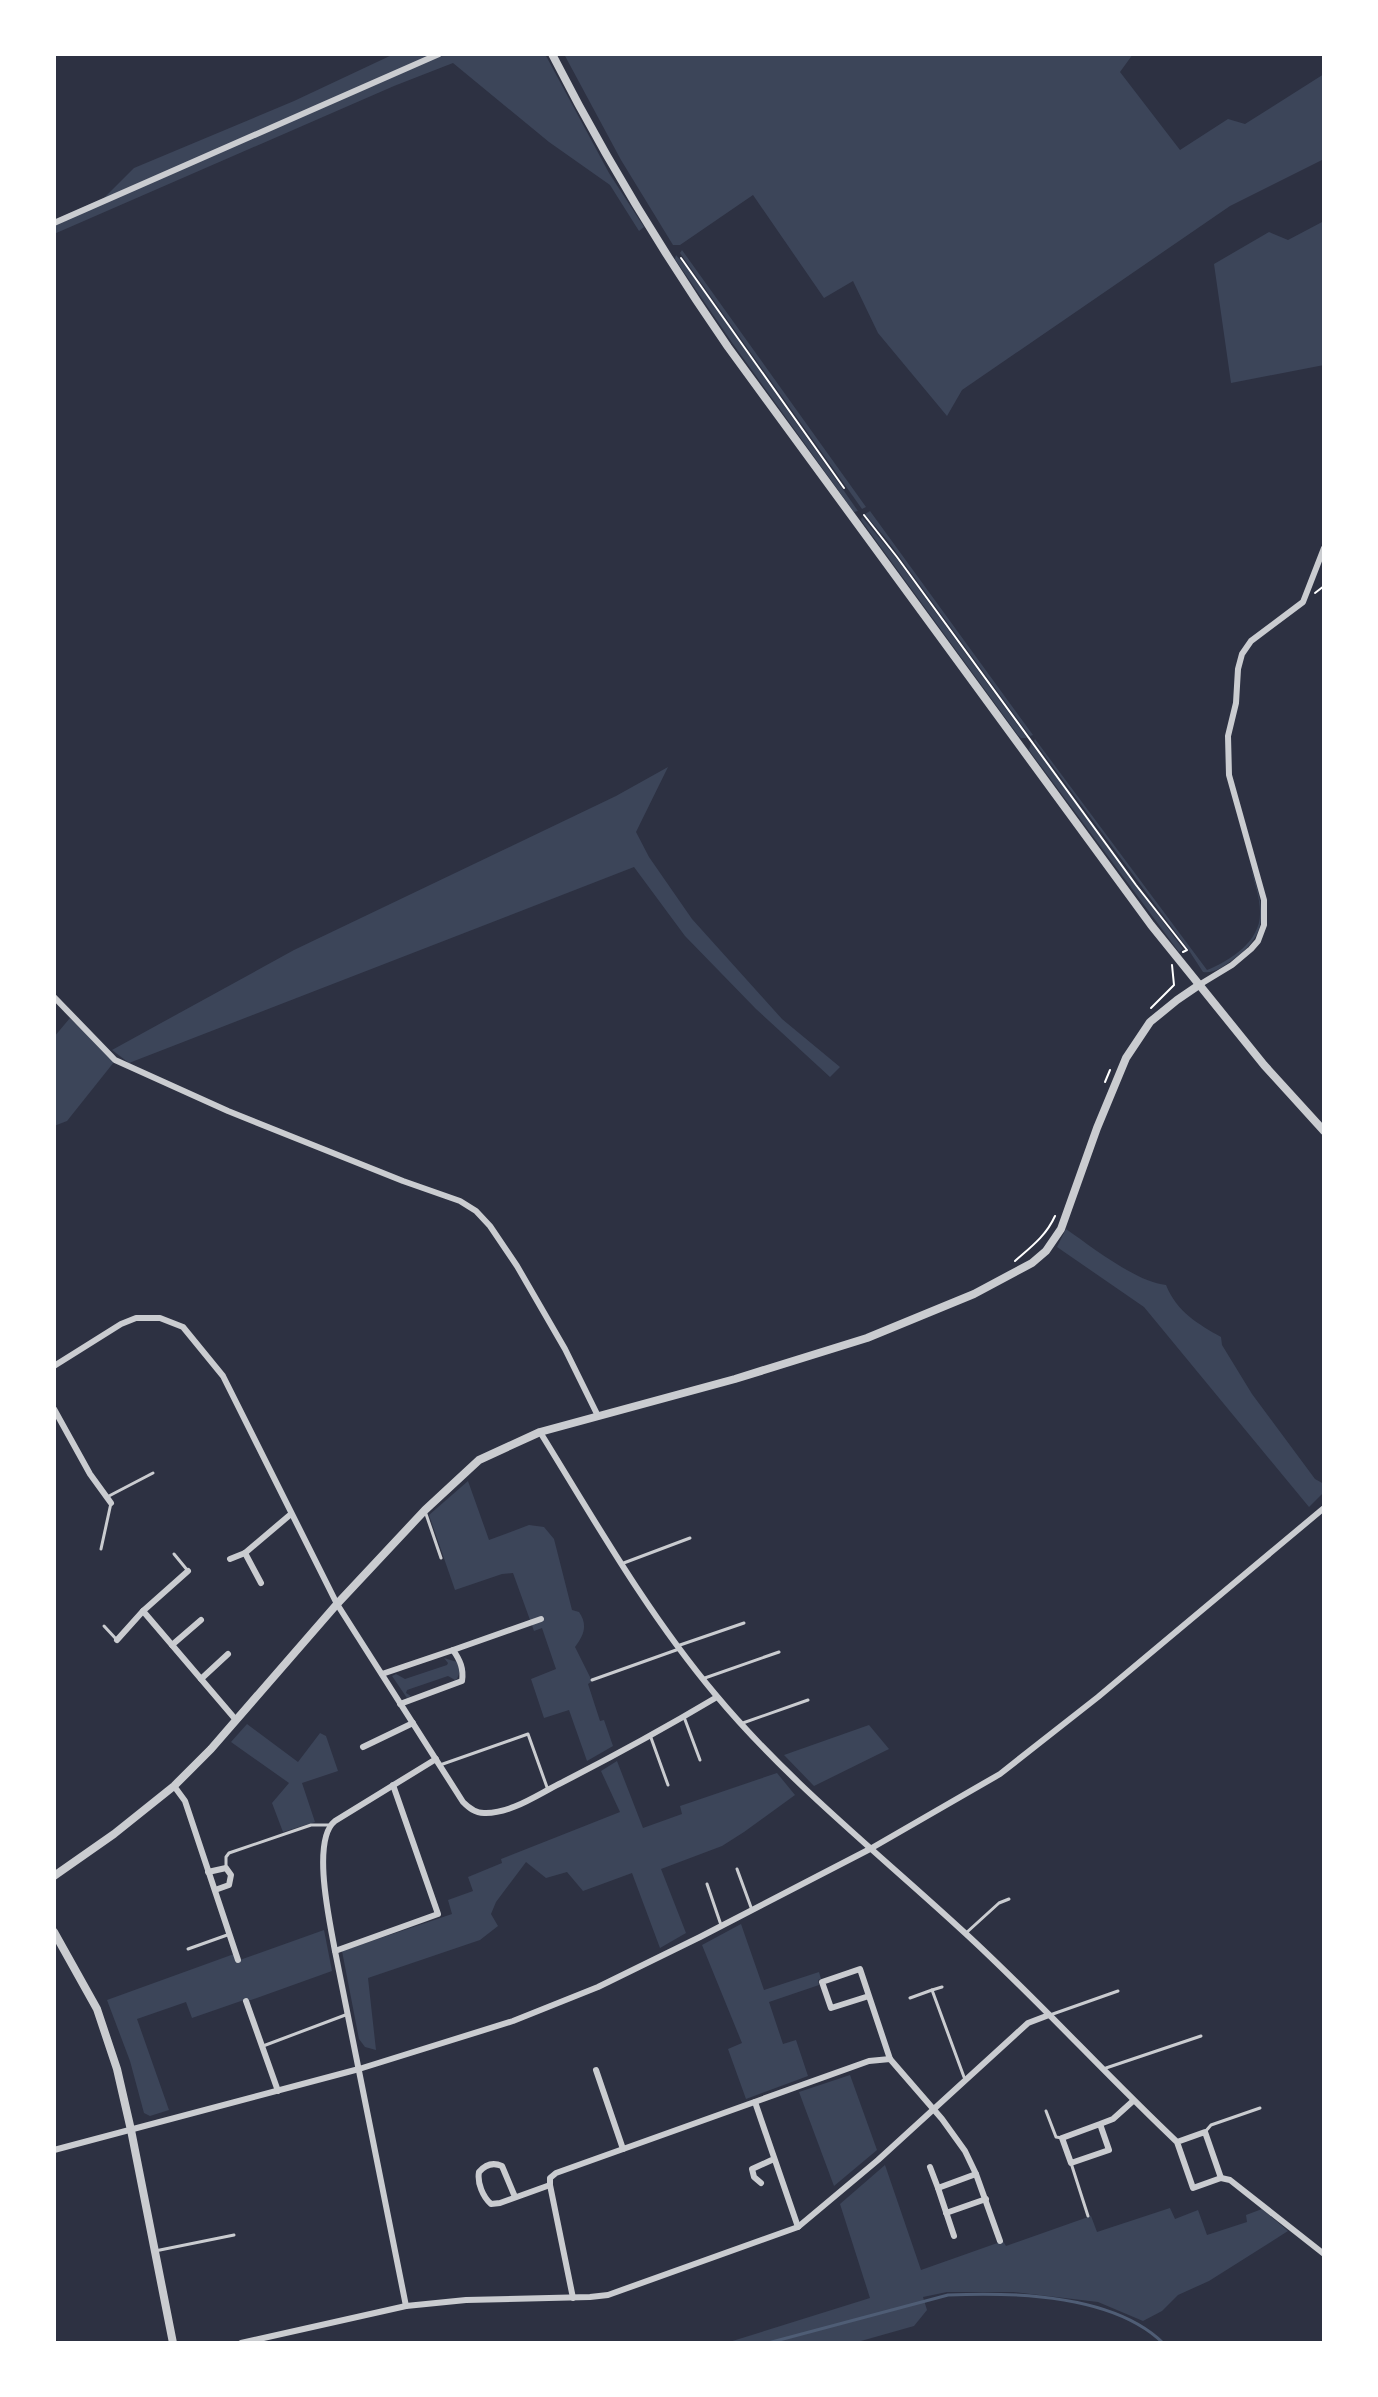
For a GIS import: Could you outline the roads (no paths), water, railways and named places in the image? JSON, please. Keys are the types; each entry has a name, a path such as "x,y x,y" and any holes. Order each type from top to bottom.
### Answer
{"street":[{"path":"54,223 439,54"},
{"path":"552,54 618,176 709,320 1176,958 1264,1065 1324,1131"},
{"path":"54,1876 121,1829 174,1786 337,1604 425,1510 479,1460 540,1432 735,1379 867,1338 974,1294 1032,1263 1046,1251 1061,1229 1119,1071 1138,1038 1162,1012 1232,965 1258,941 1264,925 1264,900 1229,775 1227,755 1238,669 1242,654 1251,641 1303,602 1324,548"},
{"path":"54,997 115,1060 228,1111 460,1201 476,1211 517,1266 565,1349 598,1416"},
{"path":"54,1366 136,1318 160,1318 183,1327 223,1376 337,1604 468,1807 483,1813 508,1809 717,1697"},
{"path":"54,1409 90,1474 109,1500"},
{"path":"540,1432 621,1564 678,1648 740,1724 870,1849 966,1933 1177,2142 1193,2188 1221,2178 1230,2180 1324,2254"},
{"path":"54,2150 359,2069 532,2015 598,1987 752,1910 870,1849 1000,1774 1110,1687 1324,1508"},
{"path":"230,1559 245,1553 291,1514"},
{"path":"245,1553 261,1583"},
{"path":"117,1640 143,1611 188,1571"},
{"path":"143,1611 236,1720"},
{"path":"382,1674 541,1619"},
{"path":"172,1645 201,1620"},
{"path":"400,1704 462,1681 464,1672 453,1650"},
{"path":"201,1679 228,1654"},
{"path":"363,1747 413,1723"},
{"path":"406,2306 335,1951 326,1893 324,1844 330,1825 393,1785 438,1762"},
{"path":"335,1951 438,1914 393,1785"},
{"path":"174,1786 185,1801 238,1960"},
{"path":"208,1872 226,1868 231,1875 231,1883 215,1890"},
{"path":"54,1932 105,2028 131,2130 173,2343"},
{"path":"869,1996 831,2008 822,1982 860,1969 869,1996 890,2059 934,2109 965,2151 1000,2241"},
{"path":"246,2001 278,2091"},
{"path":"241,2343 406,2306 466,2300 608,2295 798,2227 1028,2023 1049,2015"},
{"path":"573,2298 550,2178 562,2170 869,2061 890,2059"},
{"path":"596,2070 623,2149"},
{"path":"1100,2124 1109,2150 1071,2163 1062,2138 1113,2119 1133,2101"},
{"path":"755,2102 798,2227"},
{"path":"1177,2142 1205,2132 1221,2178"},
{"path":"761,2183 754,2177 752,2169 774,2159"},
{"path":"515,2197 502,2166 497,2163 489,2165 479,2172 485,2196 491,2204 515,2197 550,2185"},
{"path":"930,2167 954,2236"},
{"path":"938,2188 976,2174"},
{"path":"946,2213 986,2199"}],"lane":[{"path":"101,1549 109,1500 153,1473"},
{"path":"425,1510 441,1558"},
{"path":"621,1564 690,1538"},
{"path":"174,1554 188,1571"},
{"path":"592,1680 744,1623"},
{"path":"104,1626 117,1640"},
{"path":"702,1679 779,1652"},
{"path":"740,1724 808,1700"},
{"path":"684,1717 700,1760"},
{"path":"438,1762 528,1734 548,1790"},
{"path":"650,1735 668,1785"},
{"path":"226,1868 229,1853 311,1825 330,1825"},
{"path":"737,1869 752,1910"},
{"path":"707,1884 721,1925"},
{"path":"966,1933 999,1903 1009,1899"},
{"path":"188,1949 230,1934"},
{"path":"910,1998 942,1987"},
{"path":"932,1990 965,2080"},
{"path":"1049,2015 1118,1991"},
{"path":"263,2046 348,2014"},
{"path":"1101,2070 1201,2036"},
{"path":"1205,2132 1211,2125 1260,2108"},
{"path":"1046,2111 1056,2137 1062,2138"},
{"path":"1071,2163 1088,2216"},
{"path":"155,2251 234,2235"}],"waterway":[{"path":"768,2343 948,2295 974,2294 1032,2296 1090,2305 1118,2314 1163,2343"}]}
